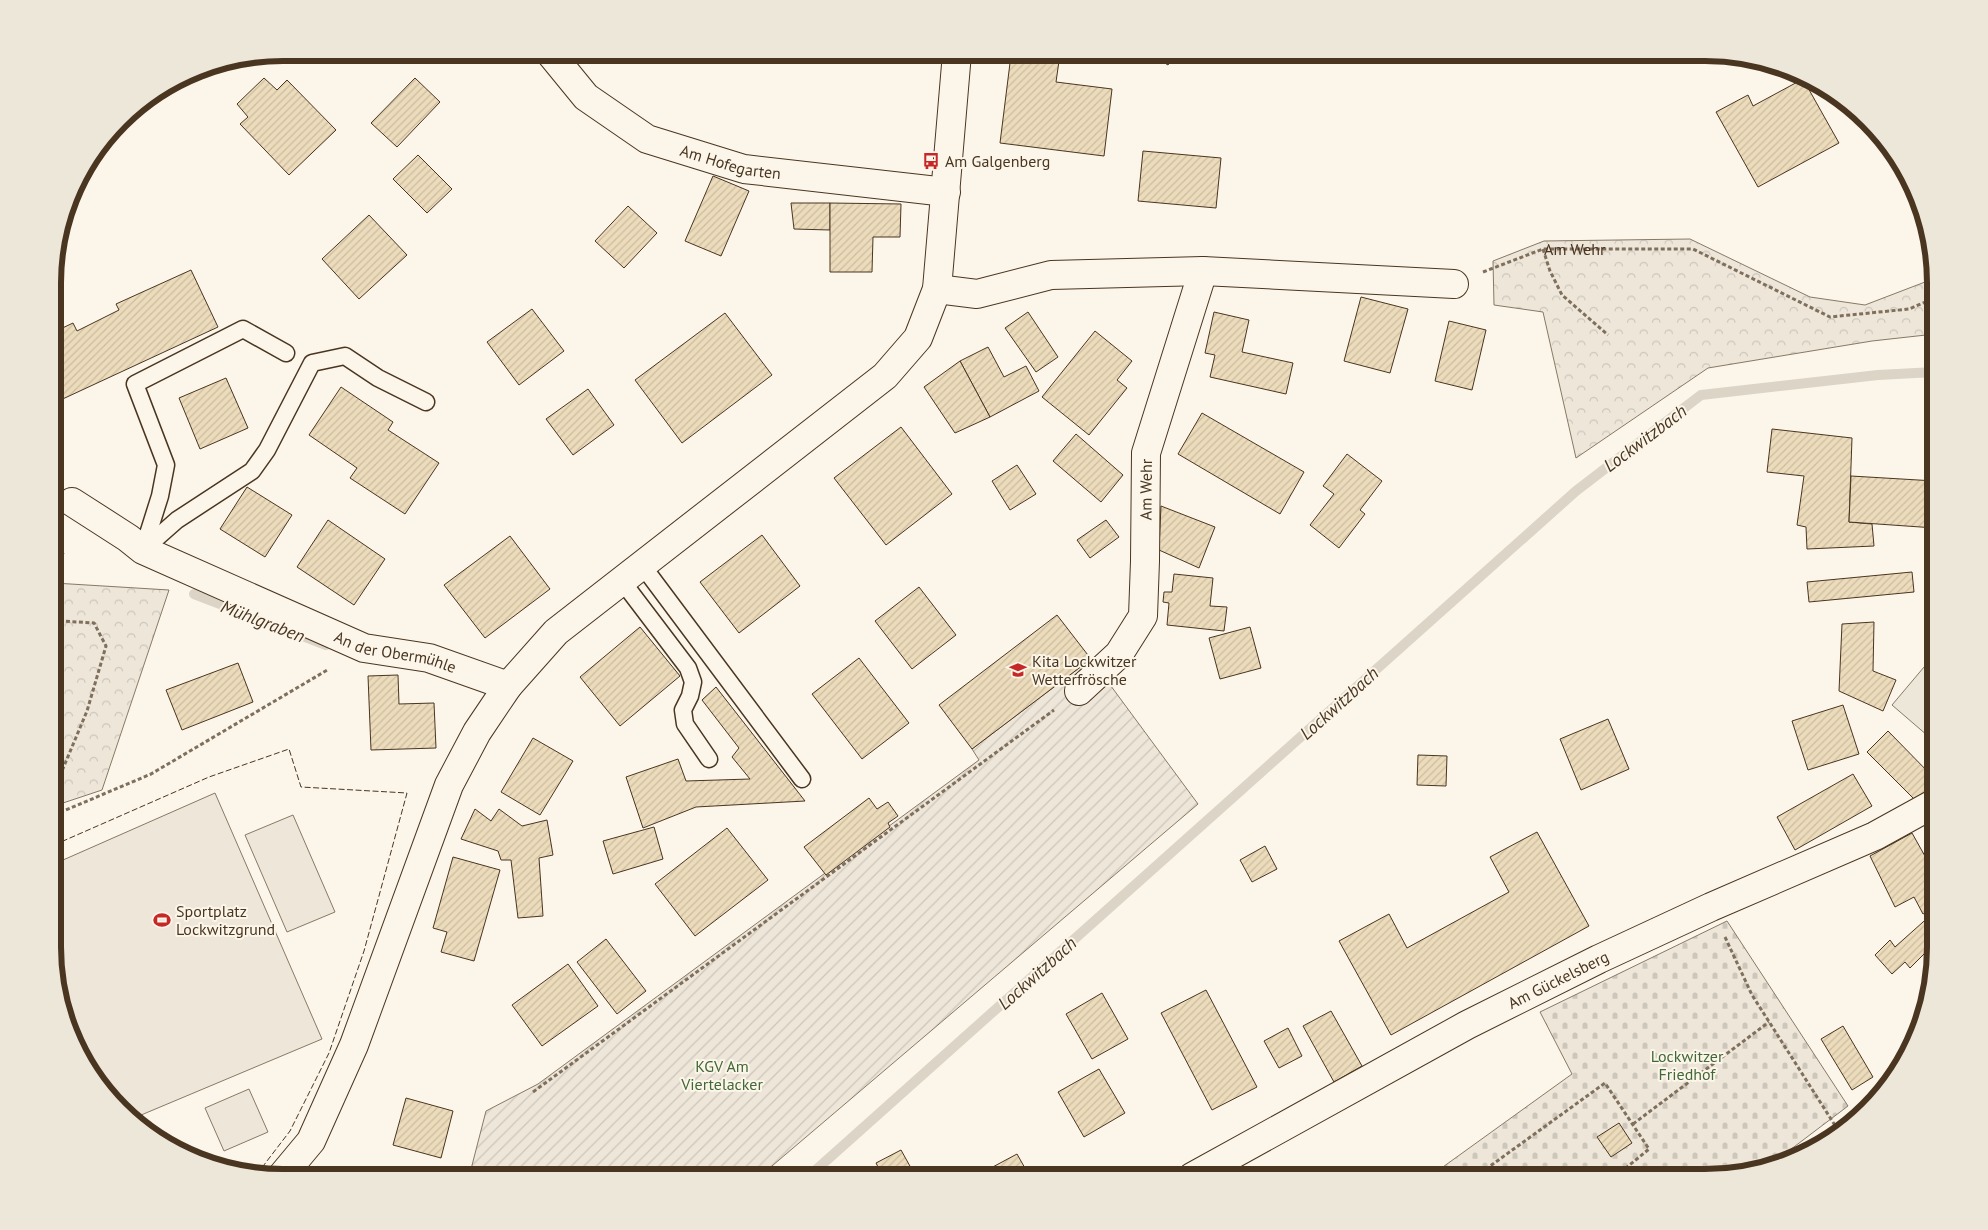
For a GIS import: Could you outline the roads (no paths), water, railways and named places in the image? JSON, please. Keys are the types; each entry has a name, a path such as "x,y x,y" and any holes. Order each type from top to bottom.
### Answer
{"street":[{"name":"Am Hofegarten","path":"557,61 586,98 647,139 744,169 946,192"},
{"path":"288,1169 311,1141 354,1045 449,785 477,732 508,686 556,632 884,376 918,338 937,289 956,61"},
{"path":"937,289 977,294 1051,275 1203,271 1454,284"},
{"name":"Am Wehr","path":"1079,692 1119,654 1143,616 1146,561 1146,453 1203,271"},
{"name":"An der Obermühle","path":"72,502 128,538 143,550 364,648 429,658 508,686"},
{"name":"Am Gückelsberg","path":"1206,1169 1467,1025 1599,959 1711,907 1875,836 1927,807"}],"lane":[{"path":"143,550 160,496 166,465 135,384 243,329 286,353"},
{"path":"143,550 177,520 252,471 267,450 312,363 345,356 378,378 426,402"},
{"path":"632,573 688,668 693,682 690,696 683,710 685,724 709,759"},
{"path":"632,573 802,779"}],"waterway":[{"name":"Lockwitzbach","path":"817,1169 1576,491 1701,395 1878,375 1927,372"},
{"name":"Mühlgraben","path":"194,594 326,645"}],"place":[{"name":"Am Galgenberg","path":"931,161"},
{"name":"Kita Lockwitzer Wetterfrösche","path":"1018,670"},
{"name":"Sportplatz Lockwitzgrund","path":"162,920"}],"park label":[{"name":"Lockwitzer Friedhof","path":"1687,1065"},
{"name":"KGV Am Viertelacker","path":"722,1075"}]}
